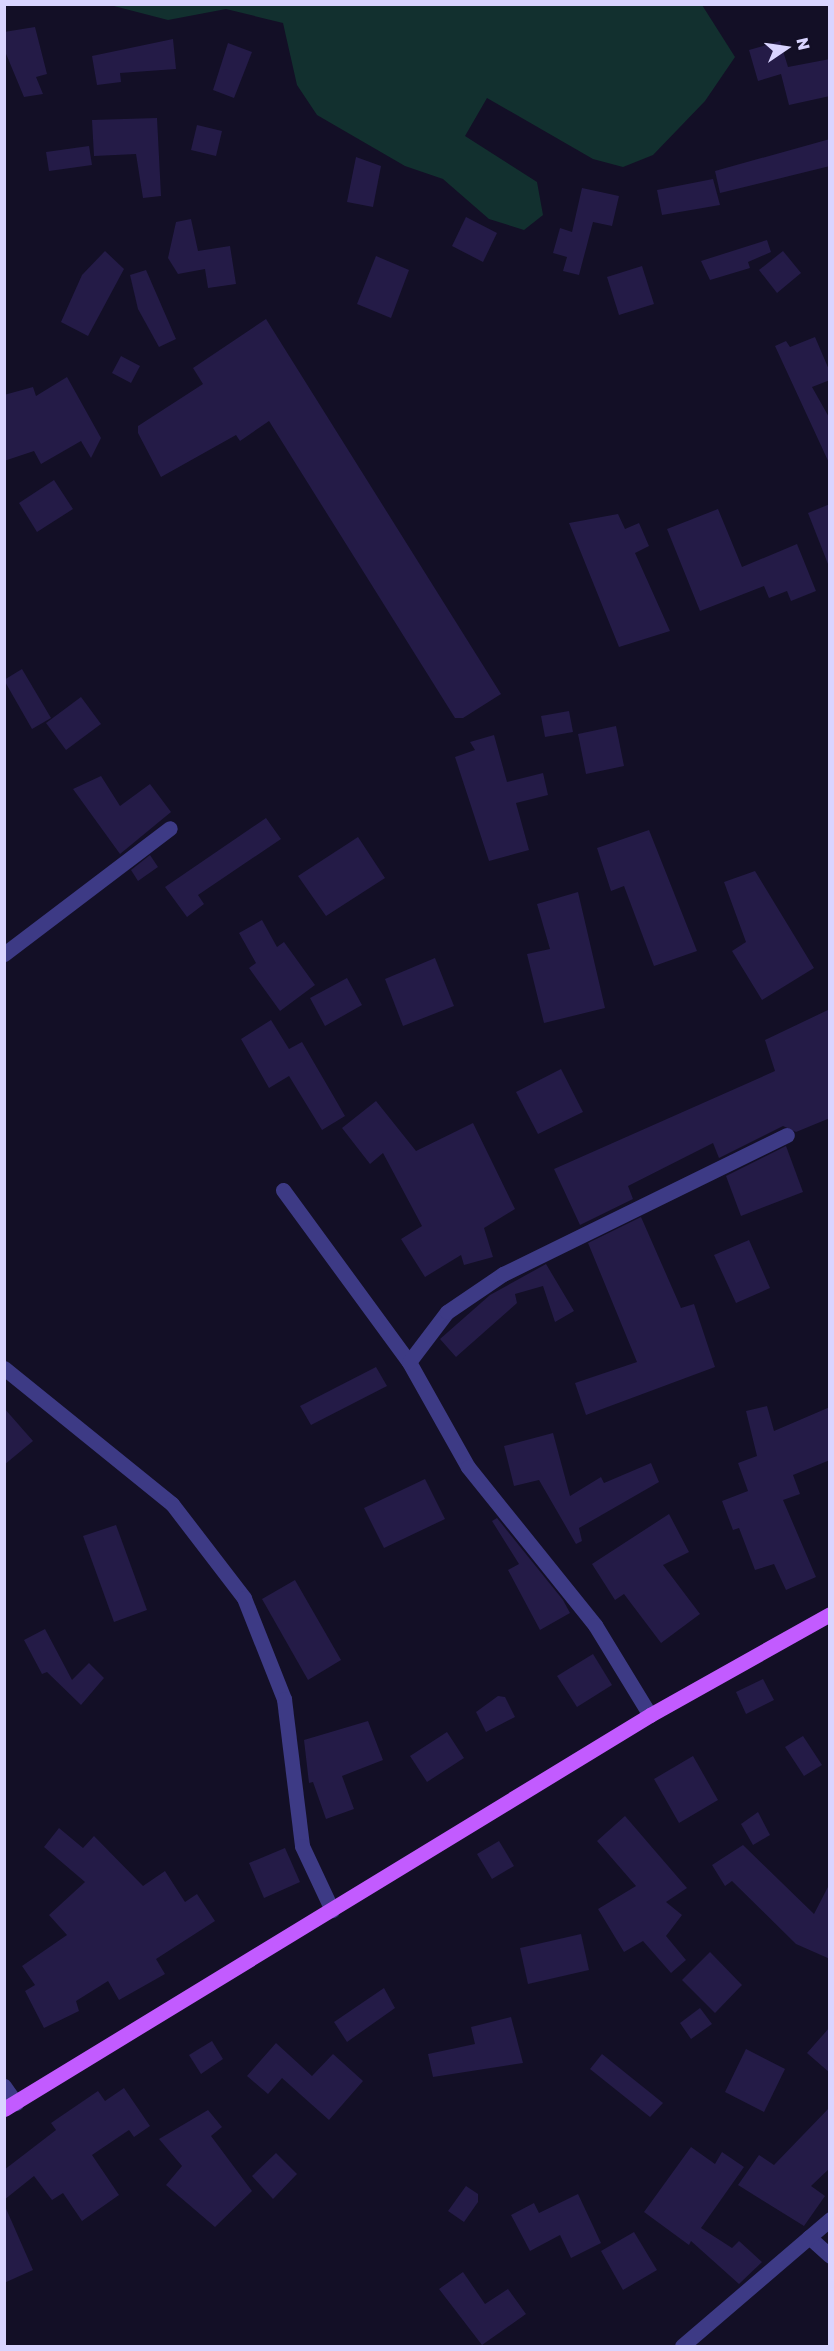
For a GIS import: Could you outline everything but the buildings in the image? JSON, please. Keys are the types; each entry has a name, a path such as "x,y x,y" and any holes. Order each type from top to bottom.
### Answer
{"main road":[{"path":"10,2106 650,1715 830,1614"}],"street":[{"path":"4,954 170,828"},
{"path":"409,1362 447,1312 503,1274 786,1135"},
{"path":"283,1190 409,1362 468,1467 595,1625 650,1715"},
{"path":"4,1368 172,1504 244,1598 284,1699 302,1846 332,1910"},
{"path":"4,2086 10,2106"},
{"path":"682,2346 830,2220"},
{"path":"809,2237 830,2256"}],"green space":[{"path":"110,5 702,5 735,57 705,101 653,155 623,167 593,159 487,98 465,136 537,182 543,215 524,230 489,219 443,179 405,166 317,115 297,85 283,23 226,9 168,20"}]}
